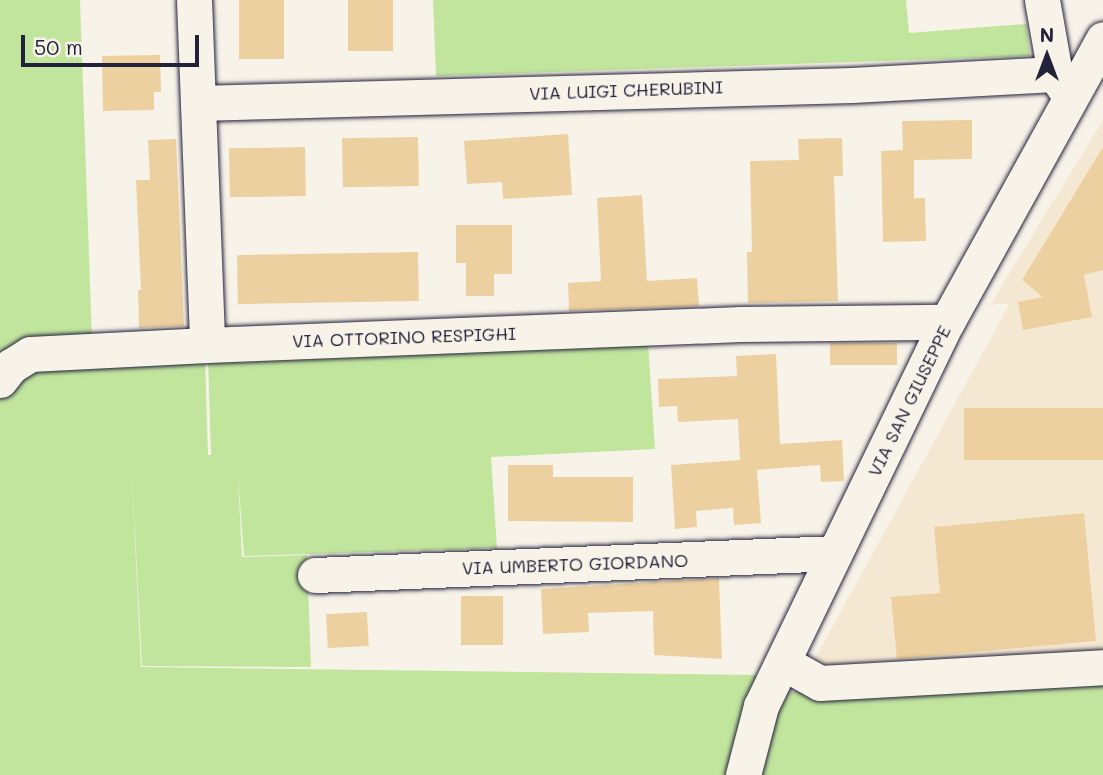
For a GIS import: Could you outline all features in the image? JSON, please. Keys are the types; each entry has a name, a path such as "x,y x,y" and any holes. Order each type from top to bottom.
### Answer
{"street":[{"path":"194,0 207,345"},
{"path":"1042,0 1063,86"},
{"name":"VIA SAN GIUSEPPE","path":"743,775 761,706 947,321 1063,86 1103,39"},
{"name":"VIA LUIGI CHERUBINI","path":"198,103 852,85 1063,86"},
{"name":"VIA OTTORINO RESPIGHI","path":"0,380 11,366 30,354 741,324 947,321"},
{"name":"VIA UMBERTO GIORDANO","path":"315,575 835,553"},
{"path":"784,663 820,682 1103,667"}],"shaded area":[{"path":"1103,120 1103,656 832,672 816,657 1010,303 990,305"}],"green space":[{"path":"0,0 80,0 92,341 205,357 208,455 211,455 208,357 648,343 655,449 491,457 497,548 244,556 238,476 242,557 307,555 311,667 142,666 131,456 141,667 761,675 789,692 1103,677 1103,775 0,775"},
{"path":"433,0 906,0 909,33 1026,24 1030,56 436,76"}],"building":[{"path":"239,0 284,0 284,59 239,59"},
{"path":"348,0 393,0 393,51 348,51"},
{"path":"160,55 161,92 154,92 154,110 103,111 102,56"},
{"path":"972,120 972,159 914,160 914,198 925,198 926,241 883,242 881,151 903,150 902,121"},
{"path":"568,134 572,195 503,199 502,182 467,184 464,141"},
{"path":"418,137 419,186 343,187 342,138"},
{"path":"842,138 843,176 834,176 838,301 748,303 747,252 752,252 750,161 799,160 798,139"},
{"path":"176,139 184,326 139,328 138,290 141,290 136,180 150,180 148,140"},
{"path":"305,147 306,196 230,197 229,148"},
{"path":"1103,147 1103,270 1084,275 1092,317 1023,330 1018,302 1043,297 1022,280"},
{"path":"642,195 647,281 697,278 699,306 569,311 568,283 601,281 597,198"},
{"path":"456,225 512,225 512,274 494,274 494,296 466,296 466,263 456,263"},
{"path":"418,252 419,301 238,304 237,255"},
{"path":"830,343 897,343 897,365 830,365"},
{"path":"776,354 780,444 842,440 844,481 821,482 820,465 757,470 761,523 734,525 733,508 696,511 697,527 675,529 671,465 740,460 738,419 678,422 677,406 659,407 658,379 737,376 736,356"},
{"path":"964,408 1103,408 1103,460 964,460"},
{"path":"508,465 553,465 553,477 633,477 633,522 508,521"},
{"path":"1084,513 1096,641 897,659 891,597 940,593 934,527"},
{"path":"719,578 722,659 654,655 653,611 588,613 589,632 543,634 541,589"},
{"path":"461,596 503,596 503,645 461,645"},
{"path":"367,612 369,646 328,648 326,614"}]}
